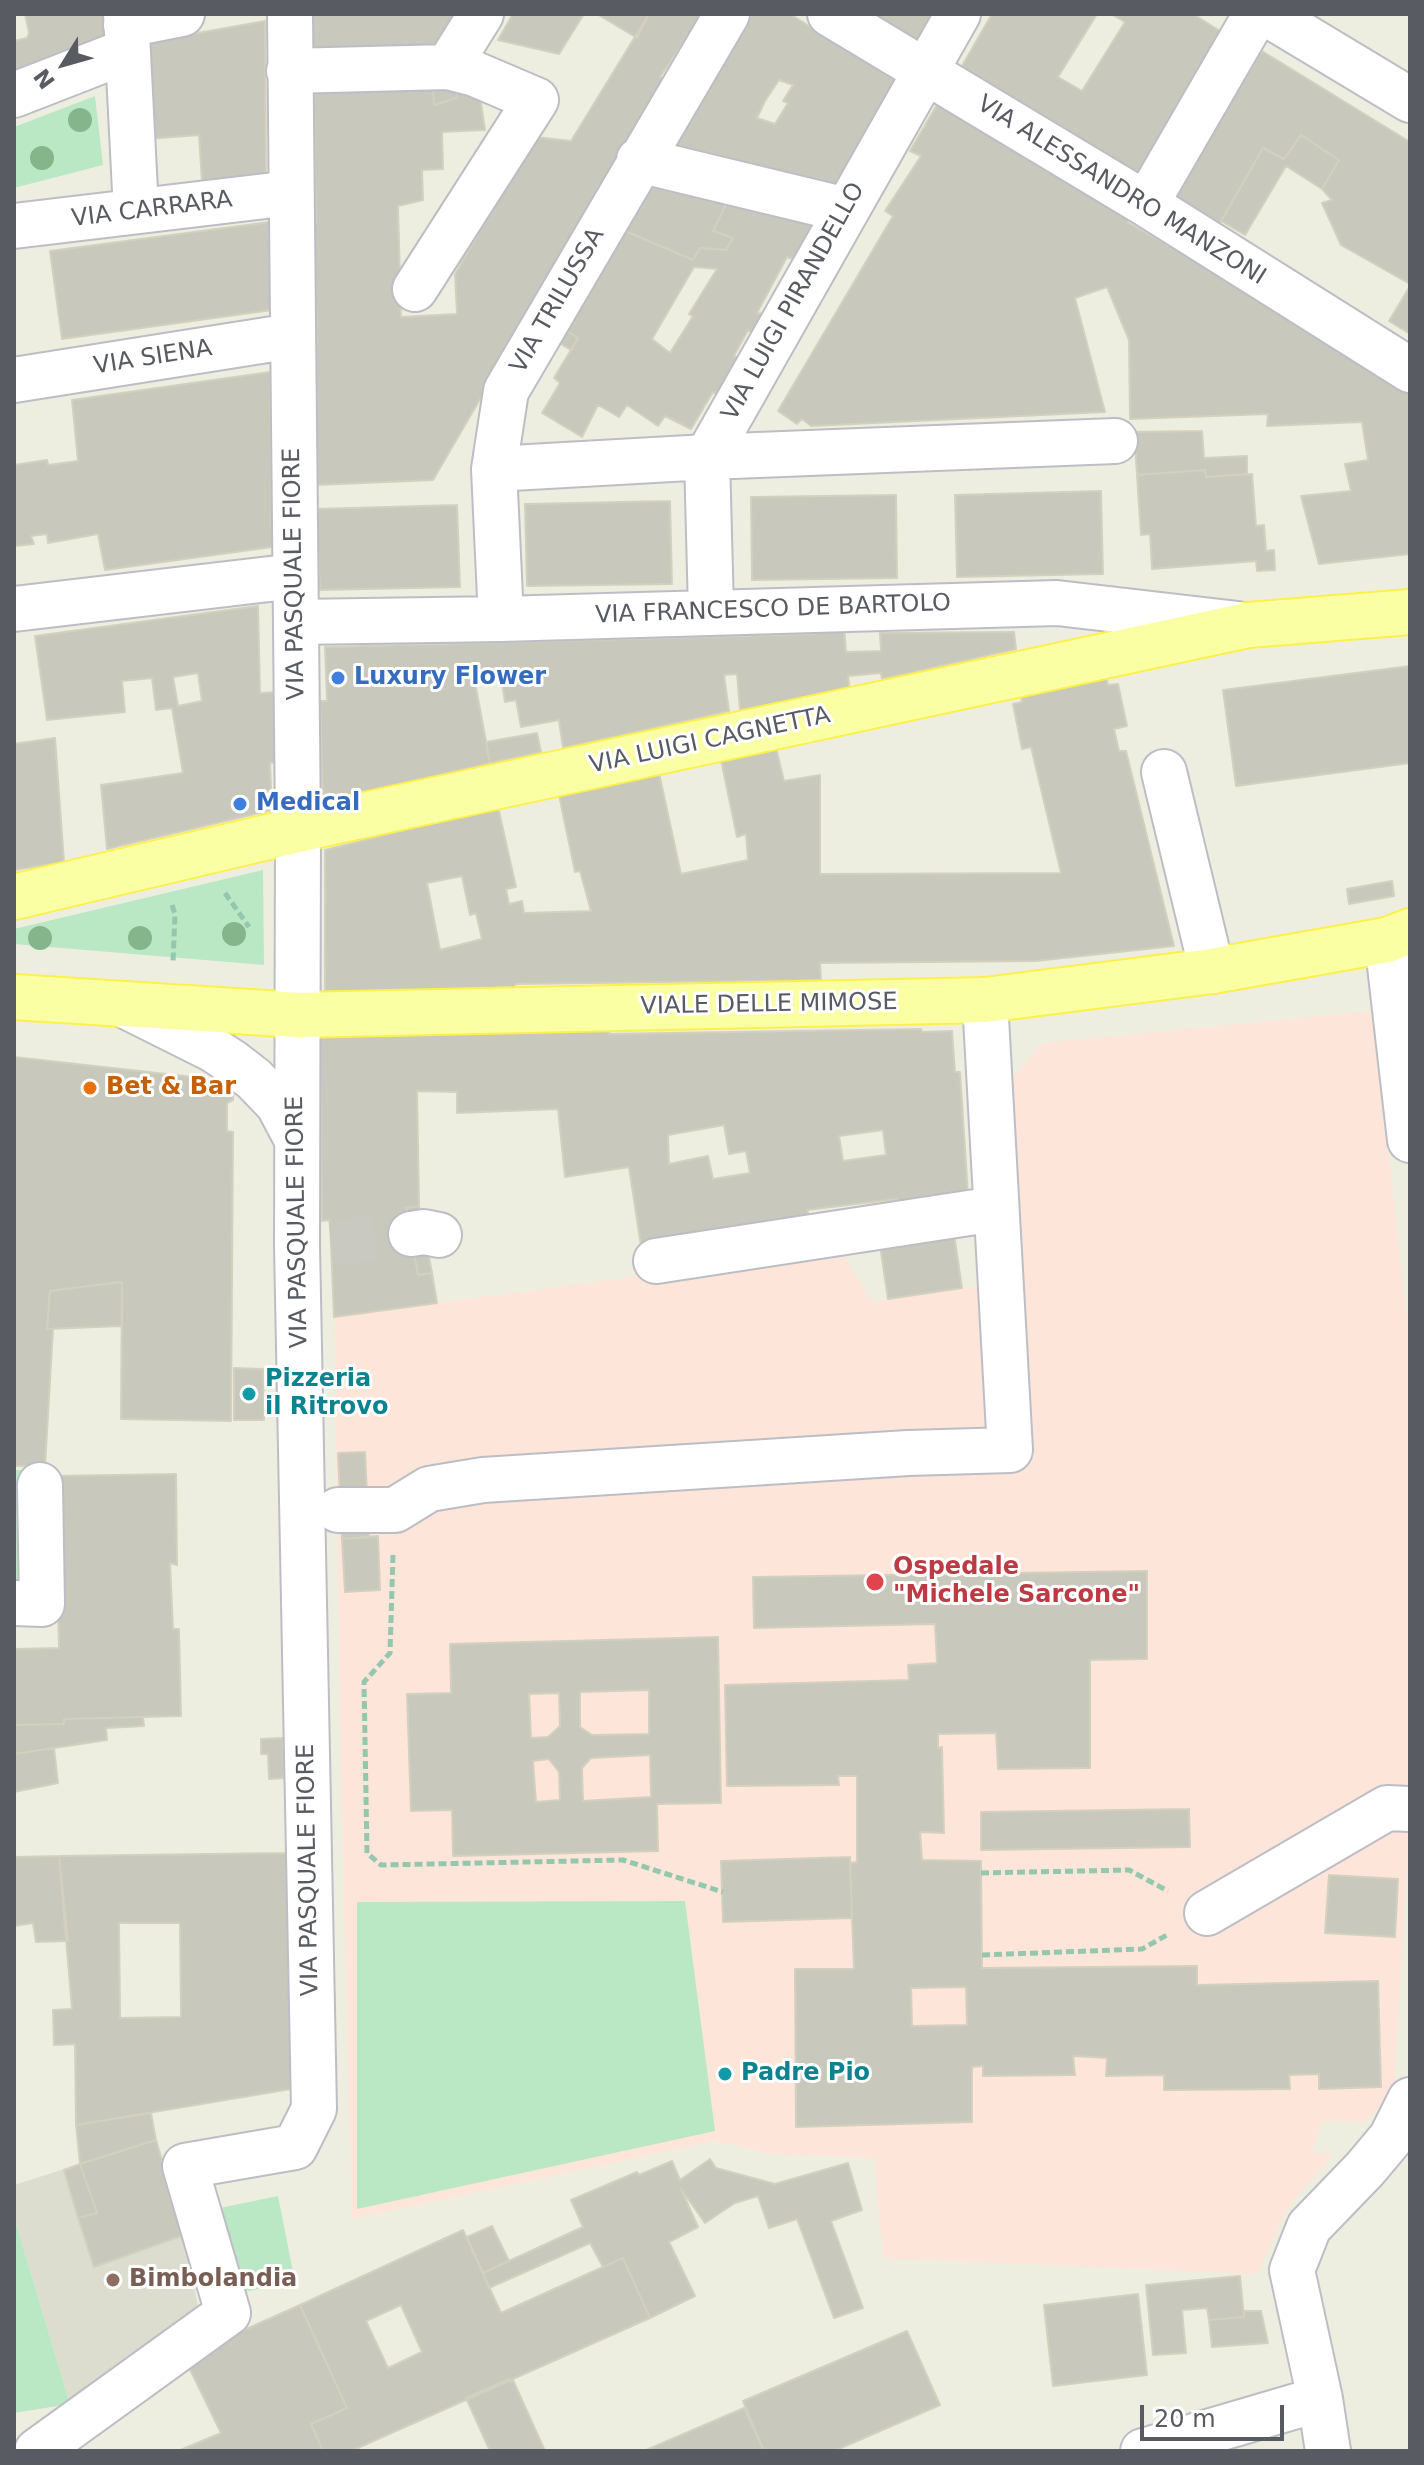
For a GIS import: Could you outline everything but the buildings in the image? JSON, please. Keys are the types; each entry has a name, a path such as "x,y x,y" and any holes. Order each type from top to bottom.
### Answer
{"main road":[{"name":"VIA LUIGI CAGNETTA","path":"14,897 298,830 1248,625 1410,612"},
{"name":"VIALE DELLE MIMOSE","path":"14,997 298,1015 985,1000 1212,971 1399,935"}],"street":[{"path":"14,95 126,30 182,14"},
{"name":"VIA PASQUALE FIORE","path":"37,2451 228,2313 185,2166 295,2147 314,2109 296,1138 298,830 290,14"},
{"path":"448,67 481,14"},
{"name":"VIA TRILUSSA","path":"501,619 494,469 506,391 727,14"},
{"name":"VIA ALESSANDRO MANZONI","path":"830,14 1146,204 1410,370"},
{"name":"VIA LUIGI PIRANDELLO","path":"707,457 958,14"},
{"path":"1146,204 1256,14"},
{"path":"1267,14 1410,100"},
{"path":"126,30 136,211"},
{"path":"289,71 448,67 475,74 536,100 415,289"},
{"path":"639,160 846,210"},
{"name":"VIA CARRARA","path":"14,226 291,193"},
{"name":"VIA SIENA","path":"14,380 292,336"},
{"path":"494,469 1115,441"},
{"path":"707,457 711,611"},
{"path":"14,609 295,576"},
{"name":"VIA FRANCESCO DE BARTOLO","path":"296,622 1057,603 1248,625"},
{"path":"1164,772 1212,971"},
{"path":"1399,935 1410,1140"},
{"path":"338,1510 395,1510 429,1489 483,1480 908,1453 1010,1450 985,1000"},
{"name":"VIALE DELLE MIMOSE","path":"122,1004 232,1062 278,1104 296,1138"},
{"path":"656,1261 995,1209"},
{"path":"14,1603 42,1604 40,1485"},
{"path":"1207,1913 1387,1808 1410,1809"},
{"path":"1328,2451 1292,2270 1309,2227 1391,2138 1410,2100"},
{"path":"1168,2447 1320,2399"}],"path":[{"path":"215,890 222,888 255,934"},
{"path":"171,900 175,914 173,968"},
{"path":"395,1510 390,1653 364,1682 367,1853 381,1865 623,1860 723,1892"},
{"path":"981,1873 1129,1870 1207,1913"},
{"path":"982,1955 1142,1949 1207,1913"}],"shaded area":[{"name":"Ospedale \"Michele Sarcone\"","path":"1373,1011 1410,1347 1410,1813 1394,2094 1364,2122 1322,2121 1312,2152 1334,2154 1288,2207 1257,2274 883,2258 874,2158 771,2154 716,2141 352,2219 334,1317 840,1249 872,1302 1024,1280 1012,1079 1042,1043"},
{"name":"Bimbolandia","path":"156,2140 184,2235 199,2312 70,2404 14,2217 14,2185"}],"green space":[{"path":"95,96 103,165 14,188 14,127"},
{"path":"263,870 264,965 14,944 14,929"},
{"path":"14,1470 24,1470 25,1588 14,1589"},
{"path":"685,1901 715,2131 357,2209 357,1902"},
{"path":"278,2196 295,2282 243,2292 215,2209"},
{"path":"14,2217 70,2404 14,2413"}],"tunnel":[{"path":"331,1243 411,1234"}],"place":[{"name":"Luxury Flower","path":"338,678"},
{"name":"Medical","path":"240,804"},
{"name":"Bet & Bar","path":"90,1088"},
{"name":"Pizzeria il Ritrovo","path":"249,1394"},
{"name":"Ospedale \"Michele Sarcone\"","path":"875,1582"},
{"name":"Padre Pio","path":"725,2074"},
{"name":"Bimbolandia","path":"113,2280"}]}
